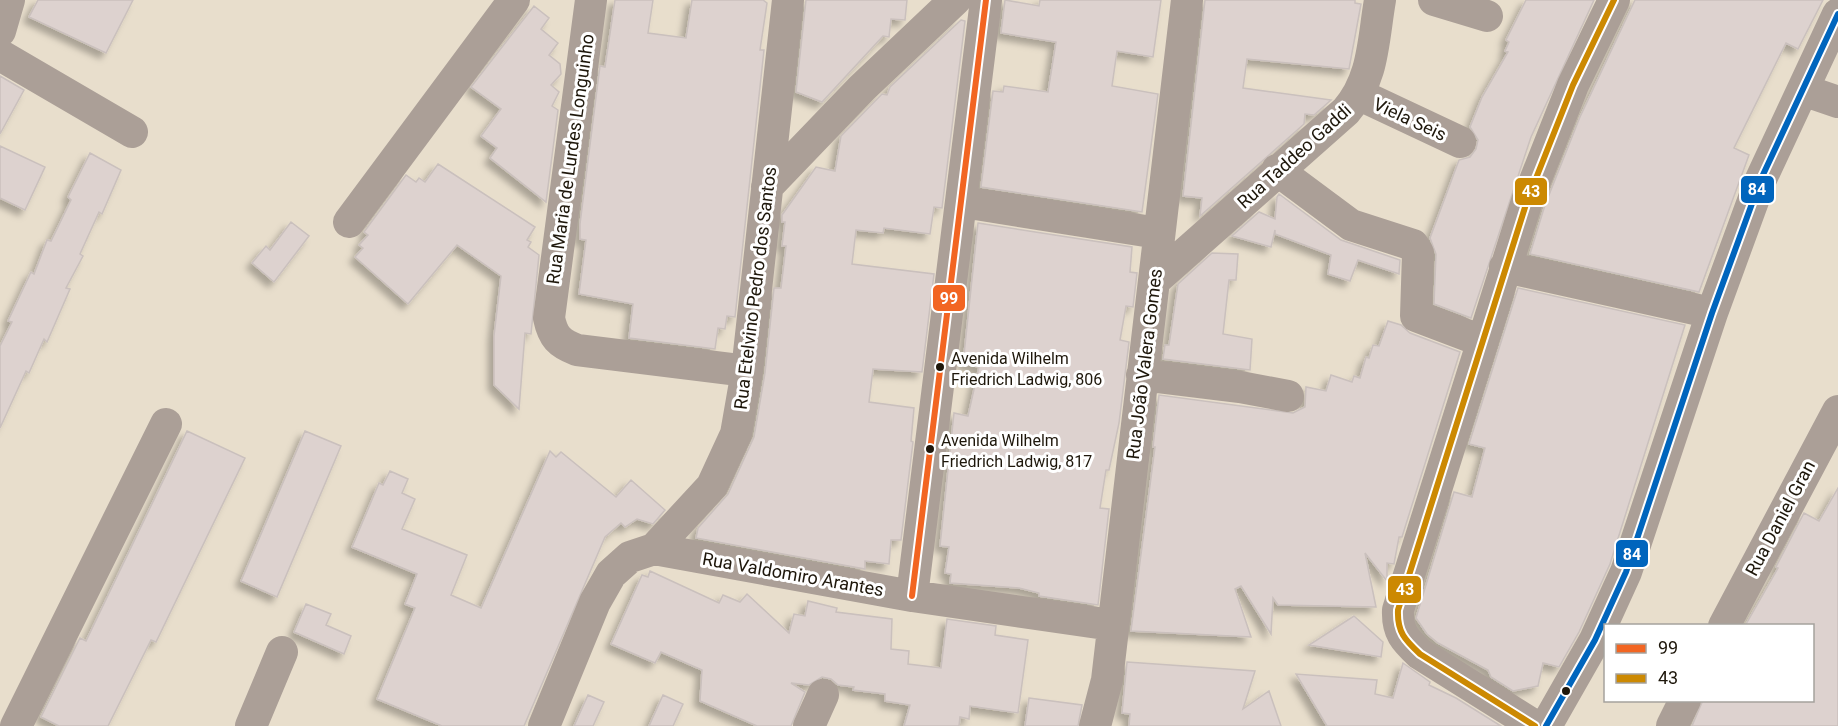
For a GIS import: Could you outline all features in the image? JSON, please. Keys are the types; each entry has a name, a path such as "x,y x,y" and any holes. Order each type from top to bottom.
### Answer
{"street":[{"path":"0,31 9,0"},
{"path":"349,222 514,0"},
{"name":"Rua Maria de Lurdes Longuinho","path":"591,0 549,318 552,334 563,345 577,350 747,371"},
{"name":"Rua Etelvino Pedro dos Santos","path":"654,549 712,486 736,434 747,371 788,0"},
{"path":"767,187 878,72 955,0"},
{"path":"912,596 963,202 986,0"},
{"name":"Rua João Valera Gomes","path":"1095,726 1107,680 1187,0"},
{"name":"Rua Taddeo Gaddi","path":"1154,281 1346,111 1360,95 1366,82 1380,0"},
{"path":"1434,0 1487,16"},
{"path":"1535,726 1420,654 1404,639 1398,622 1402,599 1527,201 1573,85 1614,0"},
{"path":"1546,726 1595,640 1626,572 1712,313 1761,179 1838,14"},
{"path":"0,55 132,132"},
{"path":"1803,90 1838,102"},
{"name":"Viela Seis","path":"1360,95 1460,142"},
{"path":"1277,170 1351,225 1413,245 1418,253 1416,316 1482,341"},
{"path":"963,202 1158,233"},
{"path":"1505,267 1712,313"},
{"path":"1142,375 1240,387 1288,396"},
{"name":"Rua Daniel Gran","path":"1725,624 1838,411"},
{"path":"16,726 166,424"},
{"path":"544,726 595,602 611,574 630,557 654,549"},
{"name":"Rua Valdomiro Arantes","path":"654,549 912,596 1112,626"},
{"path":"250,726 282,652"},
{"path":"809,726 823,695"},
{"path":"1672,726 1684,702"}],"building":[{"path":"38,0 133,0 106,53 29,17"},
{"path":"615,0 653,0 648,33 686,38 692,0 763,0 767,3 760,50 764,50 735,317 727,316 725,329 718,328 715,349 629,338 633,304 579,294 586,240 580,239 580,224 600,66 605,67"},
{"path":"806,0 907,0 905,20 891,19 889,37 883,36 822,102 796,92"},
{"path":"1005,0 1039,6 1040,0 1161,0 1153,57 1117,51 1112,86 1158,94 1142,212 981,187 993,91 1003,92 1004,86 1048,92 1056,42 1001,33"},
{"path":"1205,0 1355,0 1355,3 1361,4 1349,69 1247,59 1243,88 1331,100 1314,115 1305,114 1304,124 1200,216 1202,198 1183,196"},
{"path":"1526,0 1594,0 1531,137 1471,318 1434,304 1436,254 1430,238 1459,160 1470,157 1476,149 1478,140 1470,127 1482,97 1508,52 1505,51 1509,42 1506,40"},
{"path":"1635,0 1823,0 1798,49 1786,43 1734,148 1749,155 1699,292 1530,254 1545,205 1580,117"},
{"path":"534,6 549,18 541,29 558,43 549,55 560,64 561,74 551,85 559,92 552,106 558,110 546,202 490,158 497,148 481,136 501,109 471,87"},
{"path":"961,20 965,21 942,208 934,207 930,234 884,228 883,233 856,230 852,264 934,274 922,372 873,369 869,402 914,408 911,441 913,442 901,540 891,540 889,564 865,561 865,569 696,538 698,528 728,494 754,437 765,373 774,288 781,288 786,246 782,246 785,222 782,222 782,215 816,167 835,171 841,136 882,94 887,95 890,87"},
{"path":"0,76 24,90 0,134"},
{"path":"0,146 45,167 25,210 0,198"},
{"path":"90,153 121,170 102,214 99,212 80,254 83,256 66,288 70,289 47,342 44,339 29,373 26,371 0,428 0,346 12,322 8,321 31,272 34,274 47,240 51,241 71,200 68,197"},
{"path":"438,164 535,227 527,240 531,242 528,247 539,255 531,334 525,333 519,409 494,385 494,336 501,276 457,245 408,304 355,257 363,248 359,245 368,235 364,232 406,175 416,182 419,178 425,182"},
{"path":"1279,194 1341,240 1400,260 1399,274 1358,260 1350,281 1328,274 1331,255 1275,234 1275,230 1271,247 1232,236 1259,212 1275,219"},
{"path":"291,222 309,236 274,282 252,263 266,246 270,250"},
{"path":"978,223 1132,247 1130,272 1137,273 1133,307 1126,306 1120,340 1129,342 1119,423 1109,470 1106,470 1100,508 1109,509 1098,605 1039,596 1039,593 1019,588 950,583 951,574 945,573 949,547 940,546 954,413 968,416 979,367 963,364"},
{"path":"1212,253 1238,254 1236,280 1229,280 1223,334 1252,339 1250,370 1163,359 1165,345 1169,345 1178,284"},
{"path":"1518,288 1685,325 1610,564 1579,632 1559,667 1543,663 1538,686 1513,691 1491,677 1488,670 1438,643 1427,634 1416,618 1454,492 1472,497 1485,448 1469,444"},
{"path":"1388,321 1401,325 1410,333 1460,352 1402,537 1399,537 1394,564 1387,563 1387,581 1365,553 1376,607 1278,605 1273,598 1271,634 1241,586 1235,589 1251,637 1131,631 1155,447 1153,447 1159,395 1293,413 1305,407 1306,387 1326,391 1331,375 1352,382 1354,376 1360,378 1366,357 1369,358 1373,345 1379,346"},
{"path":"187,431 245,458 156,642 151,640 108,726 59,726 41,717 80,638 86,641"},
{"path":"305,431 341,446 277,597 241,581"},
{"path":"550,451 556,457 561,452 616,497 631,480 665,510 653,524 637,519 625,527 621,523 605,537 524,726 442,726 377,699 415,608 405,604 417,574 352,547 379,483 383,485 390,471 408,479 402,493 415,499 402,529 467,555 451,595 481,608"},
{"path":"1838,488 1838,726 1692,726 1702,702 1814,702 1814,624 1746,624 1778,568 1776,567 1804,513 1819,521"},
{"path":"650,571 719,603 723,595 740,602 747,594 789,633 794,614 805,616 808,601 837,608 836,612 892,619 891,649 909,651 908,664 941,668 947,619 996,626 995,635 1028,640 1018,713 970,706 969,719 960,717 959,726 904,726 910,705 885,701 885,694 853,690 854,687 838,685 831,679 822,677 809,685 791,683 805,692 791,726 757,726 700,701 702,670 661,652 655,663 611,644 642,575 648,577"},
{"path":"306,604 331,614 326,625 351,636 344,654 294,632"},
{"path":"1354,616 1383,642 1381,657 1309,645"},
{"path":"1127,662 1255,671 1243,709 1269,691 1281,726 1129,726 1130,714 1122,713"},
{"path":"1403,663 1430,682 1429,685 1456,698 1501,726 1327,726 1296,674 1377,680 1375,694 1393,698"},
{"path":"588,695 604,702 593,726 574,726"},
{"path":"663,695 683,704 673,726 649,726"},
{"path":"1029,698 1082,705 1078,726 1025,726"}],"transit line":[{"name":"99","path":"912,596 986,0"},
{"name":"43","path":"1535,726 1420,654 1403,635 1398,610 1527,201 1573,85 1614,0"},
{"name":"84","path":"1546,726 1595,640 1626,572 1712,313 1761,179 1838,14"}],"place":[{"name":"Avenida Wilhelm Friedrich Ladwig, 806","path":"940,367"},
{"name":"Avenida Wilhelm Friedrich Ladwig, 817","path":"930,449"}]}
